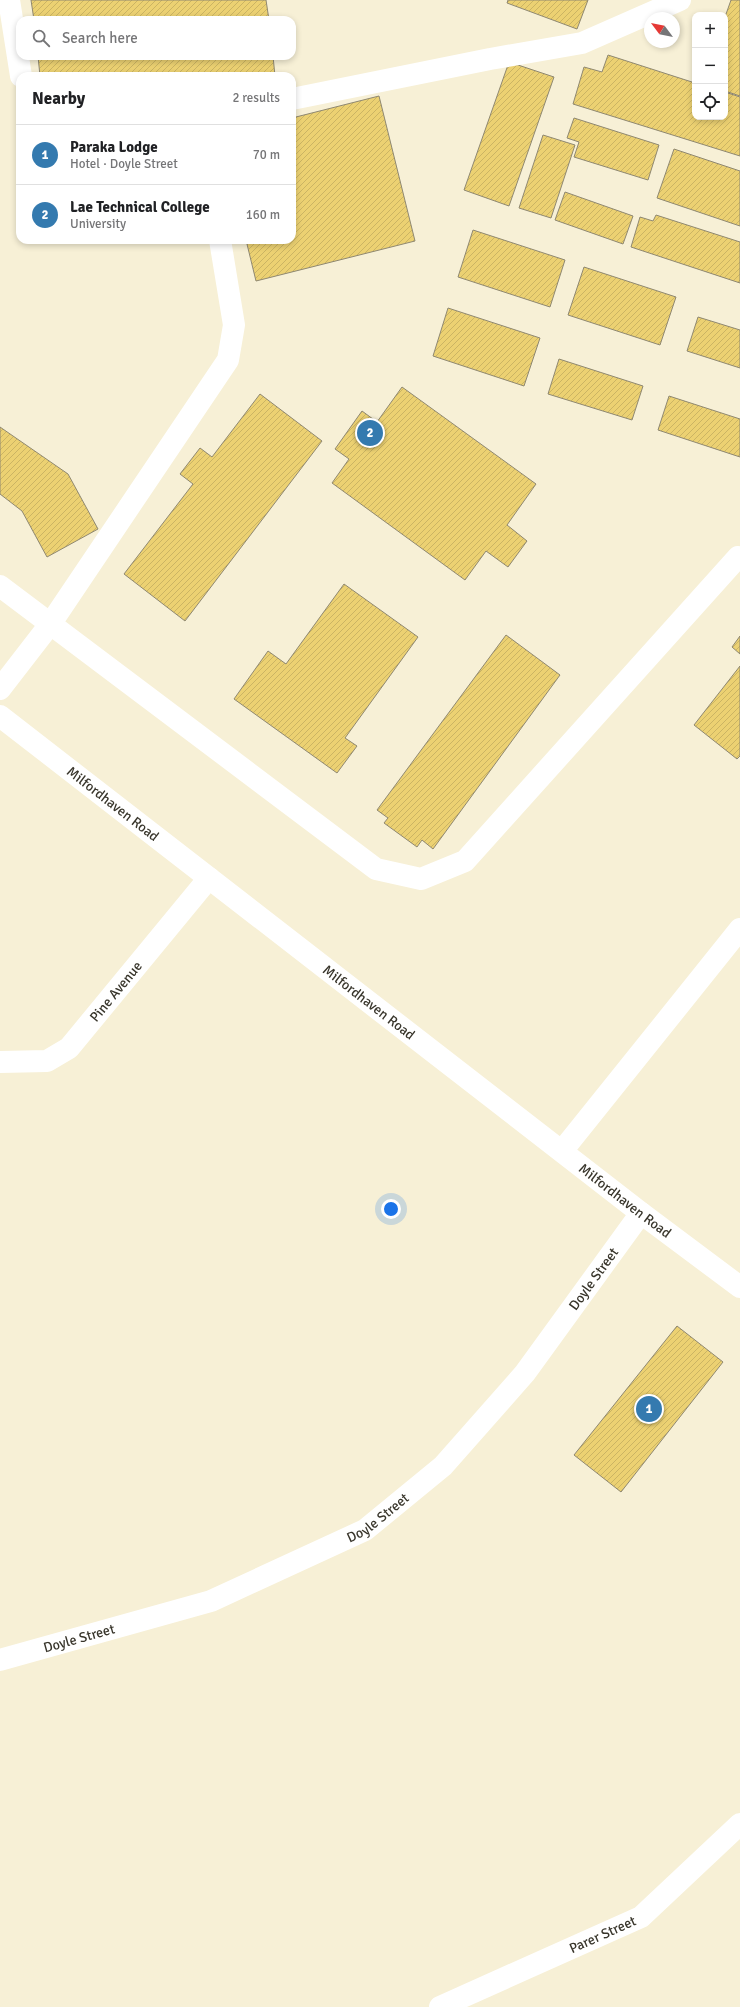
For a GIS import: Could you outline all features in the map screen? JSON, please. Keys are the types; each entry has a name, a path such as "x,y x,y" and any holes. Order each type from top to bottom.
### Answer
{"street":[{"path":"9,0 16,44"},
{"path":"296,98 490,59 582,43 680,0"},
{"path":"18,60 20,72"},
{"path":"0,689 51,623 228,360 234,325 221,244"},
{"path":"0,586 376,869 421,879 465,861 738,558"},
{"name":"Milfordhaven Road","path":"0,716 641,1213 740,1287"},
{"name":"Pine Avenue","path":"0,1062 47,1061 69,1048 209,878"},
{"path":"562,1152 740,929"},
{"name":"Doyle Street","path":"0,1660 211,1601 366,1530 443,1466 525,1373 641,1213"},
{"name":"Parer Street","path":"440,2007 641,1917 740,1824"}],"building":[{"path":"31,0 266,0 268,16 33,16"},
{"path":"508,0 588,0 577,29 507,3"},
{"path":"731,0 740,0 740,96 728,92 728,12 727,12"},
{"path":"608,55 692,82 692,120 728,120 728,93 740,97 740,156 573,104 584,67 602,72"},
{"path":"38,60 273,60 275,72 40,72"},
{"path":"509,62 554,77 509,206 464,190"},
{"path":"379,96 415,241 256,281 247,244 296,244 296,117"},
{"path":"574,118 659,145 648,180 574,157 579,142 567,138"},
{"path":"543,135 575,145 551,218 519,208"},
{"path":"674,149 740,171 740,226 657,198"},
{"path":"565,192 633,216 623,244 555,220"},
{"path":"656,215 740,242 740,283 631,247 640,217 653,221"},
{"path":"473,230 565,260 550,307 458,277"},
{"path":"584,267 676,297 660,345 568,315"},
{"path":"448,308 540,338 524,386 433,356"},
{"path":"698,317 740,330 740,368 687,351"},
{"path":"559,359 643,386 632,420 548,394"},
{"path":"402,387 536,484 507,525 527,541 508,567 486,551 465,580 332,483 349,459 335,449 362,411 377,422"},
{"path":"260,394 322,441 185,621 124,574 193,484 180,474 200,448 212,457"},
{"path":"669,396 740,419 740,457 658,430"},
{"path":"0,427 68,474 98,529 47,557 22,511 0,494"},
{"path":"344,584 418,637 345,738 357,746 337,773 234,699 268,651 286,664"},
{"path":"506,635 560,675 433,849 422,840 417,847 384,823 388,818 377,810"},
{"path":"740,636 740,654 732,647"},
{"path":"740,666 740,756 737,759 694,725"},
{"path":"677,1326 723,1362 621,1492 574,1455"}],"place":[{"name":"Lae Technical College","path":"370,433"},
{"name":"Paraka Lodge","path":"649,1409"}]}
